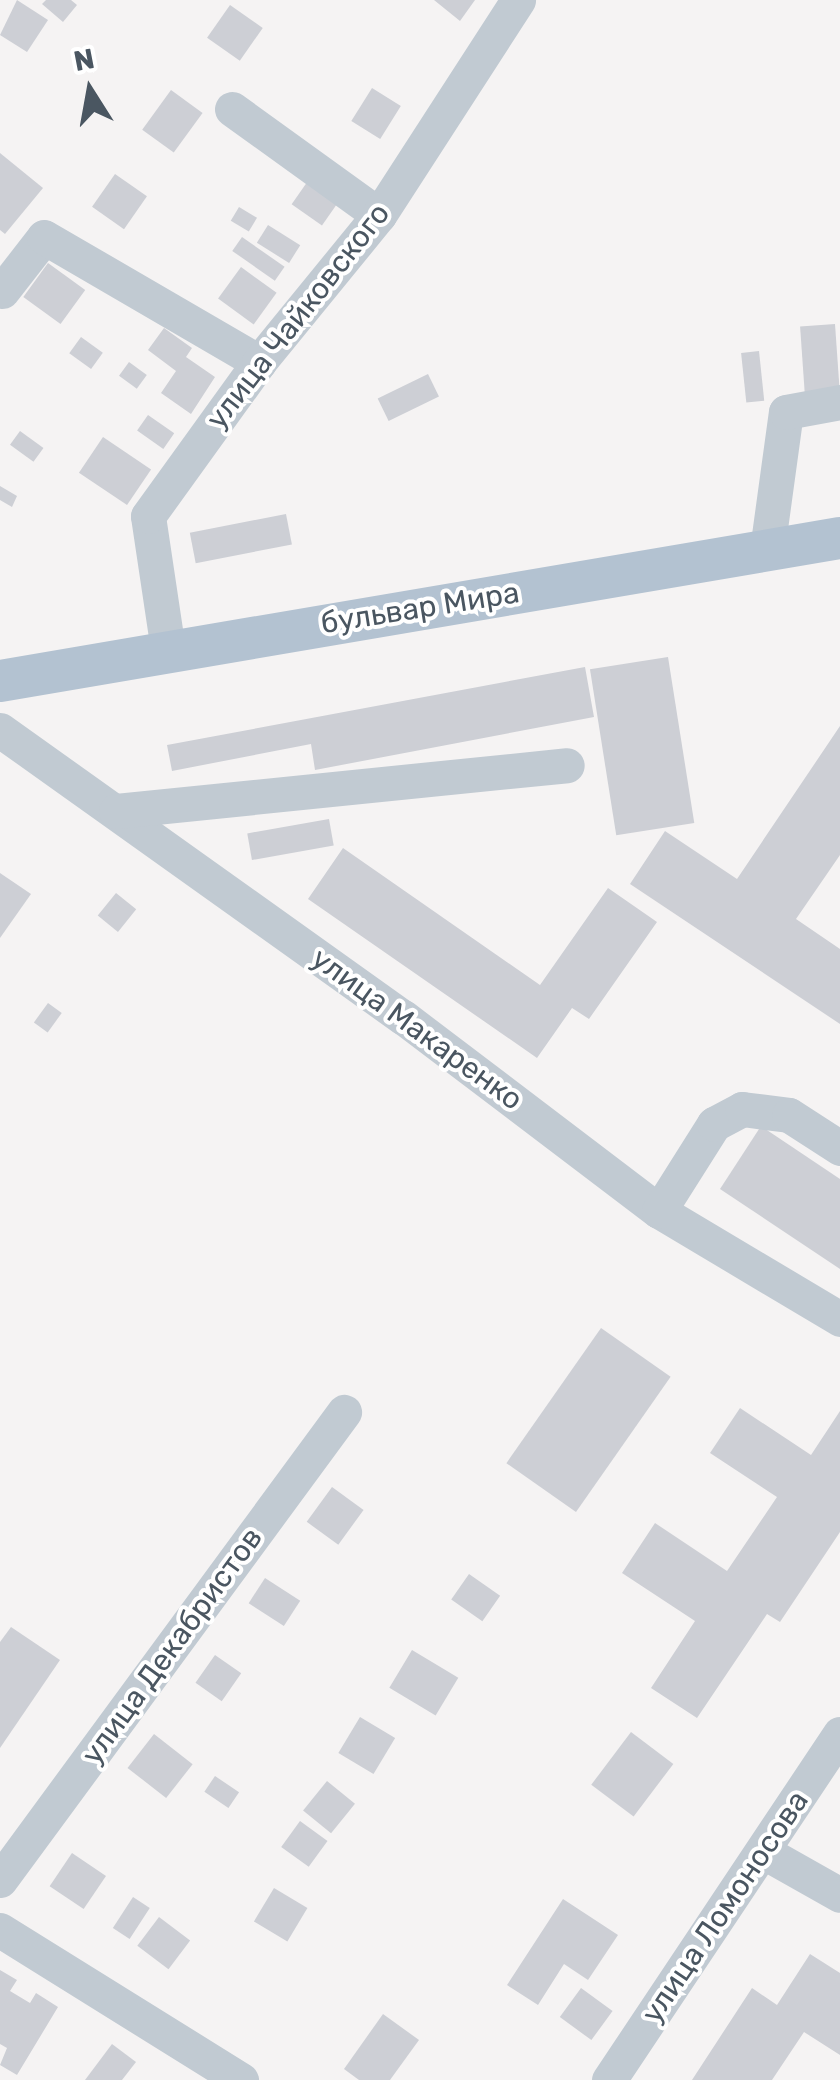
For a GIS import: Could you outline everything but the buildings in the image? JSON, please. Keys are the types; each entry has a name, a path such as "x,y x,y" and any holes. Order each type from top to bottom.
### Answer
{"main road":[{"name":"бульвар Мира","path":"0,681 840,538"}],"street":[{"name":"улица Чайковского","path":"168,650 148,516 259,362 379,215 518,0"},
{"path":"232,109 379,215"},
{"path":"2,291 44,237 259,362"},
{"path":"767,550 786,412 840,402"},
{"name":"улица Макаренко","path":"0,730 659,1210 840,1319"},
{"path":"116,811 567,764"},
{"path":"659,1210 714,1124 742,1109 788,1115 840,1148"},
{"name":"улица Декабристов","path":"0,1880 344,1412"},
{"name":"улица Ломоносова","path":"608,2080 840,1734"},
{"path":"764,1852 840,1895"},
{"path":"0,1930 242,2080"}]}
